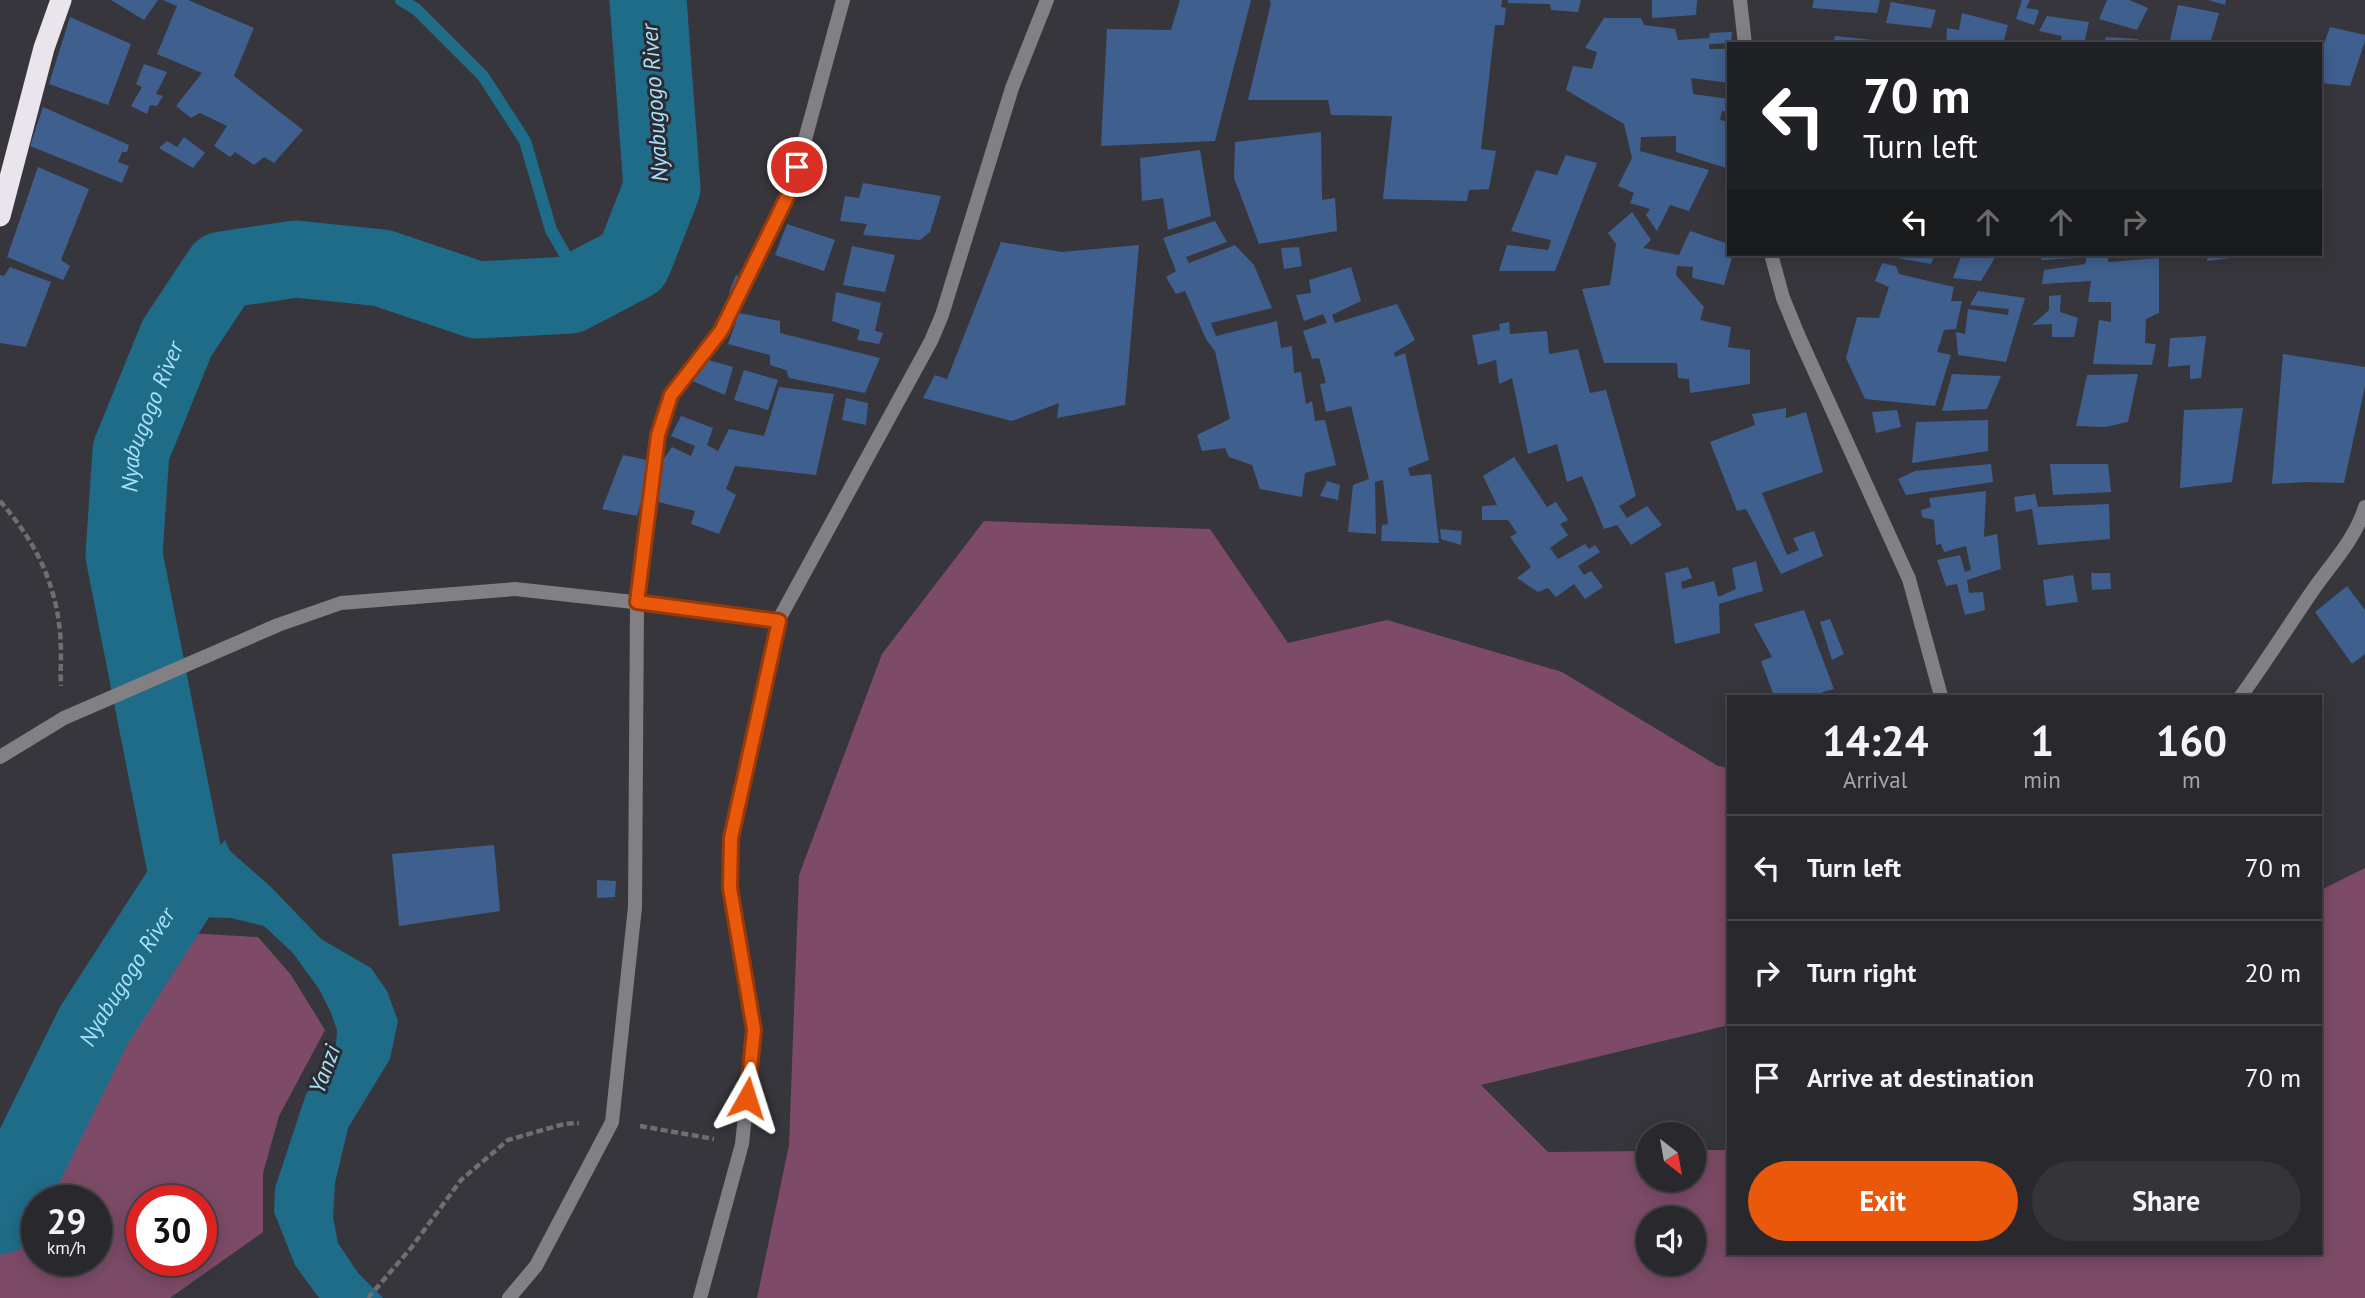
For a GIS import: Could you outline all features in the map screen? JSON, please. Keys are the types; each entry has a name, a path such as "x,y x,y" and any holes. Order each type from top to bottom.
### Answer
{"highway":[{"path":"0,216 44,48 61,0"}],"street":[{"path":"509,1298 536,1266 612,1122 635,907 637,602 658,435 671,395 721,331 790,191 844,0"},
{"path":"700,1298 742,1144 754,1030 730,888 731,838 779,621 931,341 942,315 1012,88 1047,0"},
{"path":"1740,0 1745,42"},
{"path":"1772,256 1783,298 1795,327 1909,579 1941,695"},
{"path":"2242,695 2312,591 2340,555 2361,521 2365,507"},
{"path":"0,757 64,718 278,625 341,603 514,589 779,621"}],"path":[{"path":"0,501 43,561 53,592 60,631 60,677 64,718"},
{"path":"368,1298 411,1248"}],"shaded area":[{"path":"984,521 1210,529 1288,643 1387,620 1562,672 1718,766 1727,768 1727,1025 1481,1085 1548,1152 1636,1151 1636,1192 1706,1192 1706,1150 1727,1150 1727,1255 2322,1255 2322,890 2365,868 2365,1298 757,1298 789,1145 799,875 882,654"},
{"path":"172,932 258,937 291,975 325,1030 279,1116 263,1173 263,1232 217,1265 217,1185 126,1185 126,1276 201,1276 170,1298 0,1298 0,1249 21,1207 21,1276 112,1276 112,1185 32,1185 126,998"}],"water":[{"name":"Yanzi","path":"225,840 230,851 271,887 321,939 371,968 387,991 398,1021 390,1059 348,1128 335,1183 333,1217 338,1243 358,1273 383,1298 319,1298 295,1265 274,1212 275,1188 306,1094 330,1060 336,1045 337,1030 319,989 293,953 264,926 231,918 194,917 188,879"}],"building":[{"path":"111,0 158,0 144,20"},
{"path":"163,0 188,0 254,28 234,76 303,130 274,163 264,157 254,165 235,152 230,157 214,146 227,126 200,113 191,118 176,106 202,73 157,54 177,6"},
{"path":"1180,0 1251,0 1215,141 1101,146 1107,29 1171,30"},
{"path":"1269,0 1502,0 1501,7 1506,8 1504,25 1495,25 1481,149 1496,151 1489,189 1469,190 1467,201 1383,199 1392,116 1331,115 1328,100 1248,100 1271,3"},
{"path":"1508,0 1581,0 1578,12 1551,10 1550,4 1508,3"},
{"path":"1652,0 1697,0 1696,15 1652,18"},
{"path":"1814,0 1880,0 1877,13 1812,8"},
{"path":"2022,0 2030,0 2026,8 2039,10 2034,25 2016,19"},
{"path":"2107,0 2129,0 2148,8 2137,30 2099,19"},
{"path":"2208,0 2226,0 2225,5"},
{"path":"1891,2 1936,10 1931,28 1886,23"},
{"path":"2178,5 2219,13 2211,42 2169,42"},
{"path":"1962,13 2008,25 2004,42 1946,42 1947,28 1959,30"},
{"path":"2047,16 2089,22 2084,42 2060,42 2062,36 2039,31"},
{"path":"70,17 131,44 108,105 49,84"},
{"path":"1604,18 1641,18 1644,25 1675,29 1678,40 1709,38 1710,33 1732,32 1731,42 1709,44 1709,49 1727,49 1727,83 1691,78 1693,94 1727,99 1727,111 1722,111 1720,120 1727,122 1727,168 1676,152 1676,136 1641,137 1640,151 1709,170 1689,211 1670,205 1657,231 1646,215 1650,209 1630,203 1634,193 1618,186 1632,158 1624,124 1566,90 1573,66 1592,69 1597,52 1585,48"},
{"path":"2330,27 2365,35 2350,86 2322,83 2322,49"},
{"path":"1835,36 1884,41 1884,42 1834,42"},
{"path":"2106,37 2138,39 2137,42 2104,42"},
{"path":"144,64 167,72 156,94 163,96 157,106 150,105 147,114 131,106 142,87 136,84"},
{"path":"43,107 129,145 127,152 122,152 118,162 129,166 122,183 30,146"},
{"path":"1321,132 1322,200 1335,198 1337,231 1259,244 1234,178 1235,142"},
{"path":"184,137 205,153 193,168 159,148 167,141 177,147"},
{"path":"1200,150 1211,216 1168,230 1163,198 1142,201 1140,158"},
{"path":"1566,155 1597,163 1555,271 1499,271 1507,245 1548,250 1551,240 1511,231 1536,170 1557,175"},
{"path":"38,167 89,189 61,260 70,266 63,280 7,257"},
{"path":"863,183 941,196 930,232 920,240 863,235 867,224 840,221 845,196 859,198"},
{"path":"1632,212 1651,240 1643,248 1679,255 1690,231 1727,243 1727,256 1732,256 1724,285 1692,278 1693,267 1677,266 1676,275 1704,307 1700,320 1731,327 1728,347 1750,350 1750,384 1690,393 1689,379 1678,378 1677,363 1604,363 1582,289 1610,285 1616,244 1608,233"},
{"path":"1215,221 1227,242 1186,257 1189,263 1235,245 1254,265 1272,308 1211,323 1216,336 1277,321 1281,348 1292,346 1294,373 1301,372 1306,404 1312,401 1315,421 1325,420 1336,465 1305,473 1302,497 1260,489 1252,465 1229,457 1225,448 1202,451 1197,435 1230,419 1215,351 1206,339 1185,291 1176,294 1166,277 1176,271 1163,238"},
{"path":"787,224 835,240 824,271 775,255"},
{"path":"1001,242 1062,252 1139,245 1125,405 1057,418 1059,403 1012,421 923,398 935,375 947,379"},
{"path":"852,246 895,255 885,292 843,285"},
{"path":"1299,247 1302,266 1284,269 1281,248"},
{"path":"1898,256 1934,256 1931,264"},
{"path":"1961,256 1996,256 1981,281 1953,278"},
{"path":"2042,256 2075,256 2075,258 2041,260"},
{"path":"2087,256 2108,256 2108,262 2159,258 2159,313 2146,319 2145,343 2156,344 2152,365 2093,364 2099,320 2111,322 2111,302 2088,302 2091,281 2042,284 2044,270 2085,264"},
{"path":"2208,256 2246,256 2207,261"},
{"path":"1882,263 1896,266 1899,274 1954,287 1951,301 1962,301 1956,329 1944,330 1937,352 1951,355 1935,406 1865,399 1846,358 1857,317 1879,318 1889,287 1875,281"},
{"path":"10,267 51,282 26,347 0,343 0,275 4,276"},
{"path":"1351,267 1361,301 1332,315 1335,323 1397,304 1415,340 1394,353 1395,357 1405,353 1429,460 1408,468 1410,476 1431,474 1439,543 1381,541 1382,525 1388,524 1383,480 1375,482 1376,534 1348,532 1353,485 1369,479 1351,406 1326,412 1320,384 1326,383 1319,358 1312,359 1303,331 1327,323 1323,314 1304,321 1296,295 1311,293 1309,280"},
{"path":"736,275 752,282 746,299 729,292"},
{"path":"1978,291 2025,298 2006,362 1958,355 1956,332 1965,334 1968,309 2008,315 2009,309 1970,305"},
{"path":"836,292 881,303 875,331 883,333 879,344 857,340 860,330 832,321"},
{"path":"2061,295 2060,312 2078,318 2074,337 2052,337 2052,324 2032,325 2049,310 2049,296"},
{"path":"739,313 780,321 780,333 880,358 865,393 789,378 786,370 770,365 770,355 728,344"},
{"path":"1509,322 1510,334 1547,331 1549,354 1578,349 1590,393 1606,390 1636,496 1619,506 1627,518 1647,506 1662,525 1631,545 1617,525 1604,529 1582,476 1567,482 1557,444 1528,454 1512,378 1499,384 1496,360 1478,365 1472,335 1500,330 1499,324"},
{"path":"2206,336 2201,378 2190,379 2190,365 2168,367 2170,338"},
{"path":"2283,354 2365,367 2365,386 2344,483 2272,484"},
{"path":"698,357 733,367 725,395 690,380"},
{"path":"744,370 778,380 768,410 734,400"},
{"path":"1952,374 2001,376 1987,409 1942,411"},
{"path":"2138,374 2128,422 2105,427 2076,426 2087,375"},
{"path":"779,387 834,394 816,475 735,466 726,489 736,495 719,534 691,524 695,511 642,498 637,516 602,509 623,455 661,463 672,447 691,456 695,446 671,436 681,416 713,428 707,445 718,451 729,429 764,436"},
{"path":"846,398 868,403 866,425 842,420"},
{"path":"1786,408 1786,418 1806,412 1823,472 1762,493 1787,555 1799,550 1793,538 1814,531 1823,556 1781,574 1746,509 1737,511 1710,442 1755,425 1752,414"},
{"path":"2243,408 2232,482 2180,488 2184,410"},
{"path":"1897,410 1901,427 1876,433 1872,412"},
{"path":"1988,420 1988,451 1912,463 1916,422"},
{"path":"1514,457 1547,507 1556,502 1568,520 1560,524 1568,535 1550,548 1558,559 1585,544 1589,549 1595,545 1600,552 1578,566 1584,575 1591,571 1603,587 1585,599 1574,584 1556,597 1548,588 1538,592 1517,578 1531,567 1510,537 1517,533 1508,520 1482,520 1482,506 1497,505 1483,476"},
{"path":"1991,464 1993,482 1906,495 1898,479 1915,471"},
{"path":"2050,464 2108,464 2111,492 2053,495"},
{"path":"1327,481 1340,485 1338,500 1320,496"},
{"path":"1986,491 1984,537 1997,534 2001,569 1967,580 1969,593 1983,592 1985,610 1965,615 1957,584 1946,586 1937,560 1960,555 1965,572 1971,570 1966,546 1944,552 1941,544 1936,545 1934,520 1922,517 1921,510 1931,507 1929,498"},
{"path":"2035,494 2038,507 2109,504 2110,539 2038,545 2032,509 2016,512 2014,497"},
{"path":"1440,529 1462,531 1461,545 1441,539"},
{"path":"1756,561 1763,591 1719,604 1720,633 1675,644 1665,573 1688,567 1692,578 1681,582 1682,589 1714,581 1718,597 1736,589 1732,568"},
{"path":"2091,573 2110,573 2111,589 2092,590"},
{"path":"2073,575 2078,602 2046,606 2043,580"},
{"path":"2347,586 2365,610 2365,654 2352,664 2315,612"},
{"path":"1804,610 1834,689 1813,695 1774,695 1761,661 1772,657 1754,624"},
{"path":"1830,619 1844,654 1832,660 1820,622"},
{"path":"494,845 500,911 399,926 392,854"},
{"path":"597,880 616,881 615,897 597,898"}],"waterway":[{"path":"401,0 416,9 483,76 525,141 551,230 584,288"},
{"name":"Nyabugogo River","path":"0,1216 94,1025 188,879 124,555 131,451 177,338 222,270 296,259 382,268 477,300 570,295 633,262 662,188 648,0"}],"route":[{"path":"747,1098 754,1030 730,888 731,838 779,621 637,602 658,435 671,395 721,331 790,191 797,167"}]}
